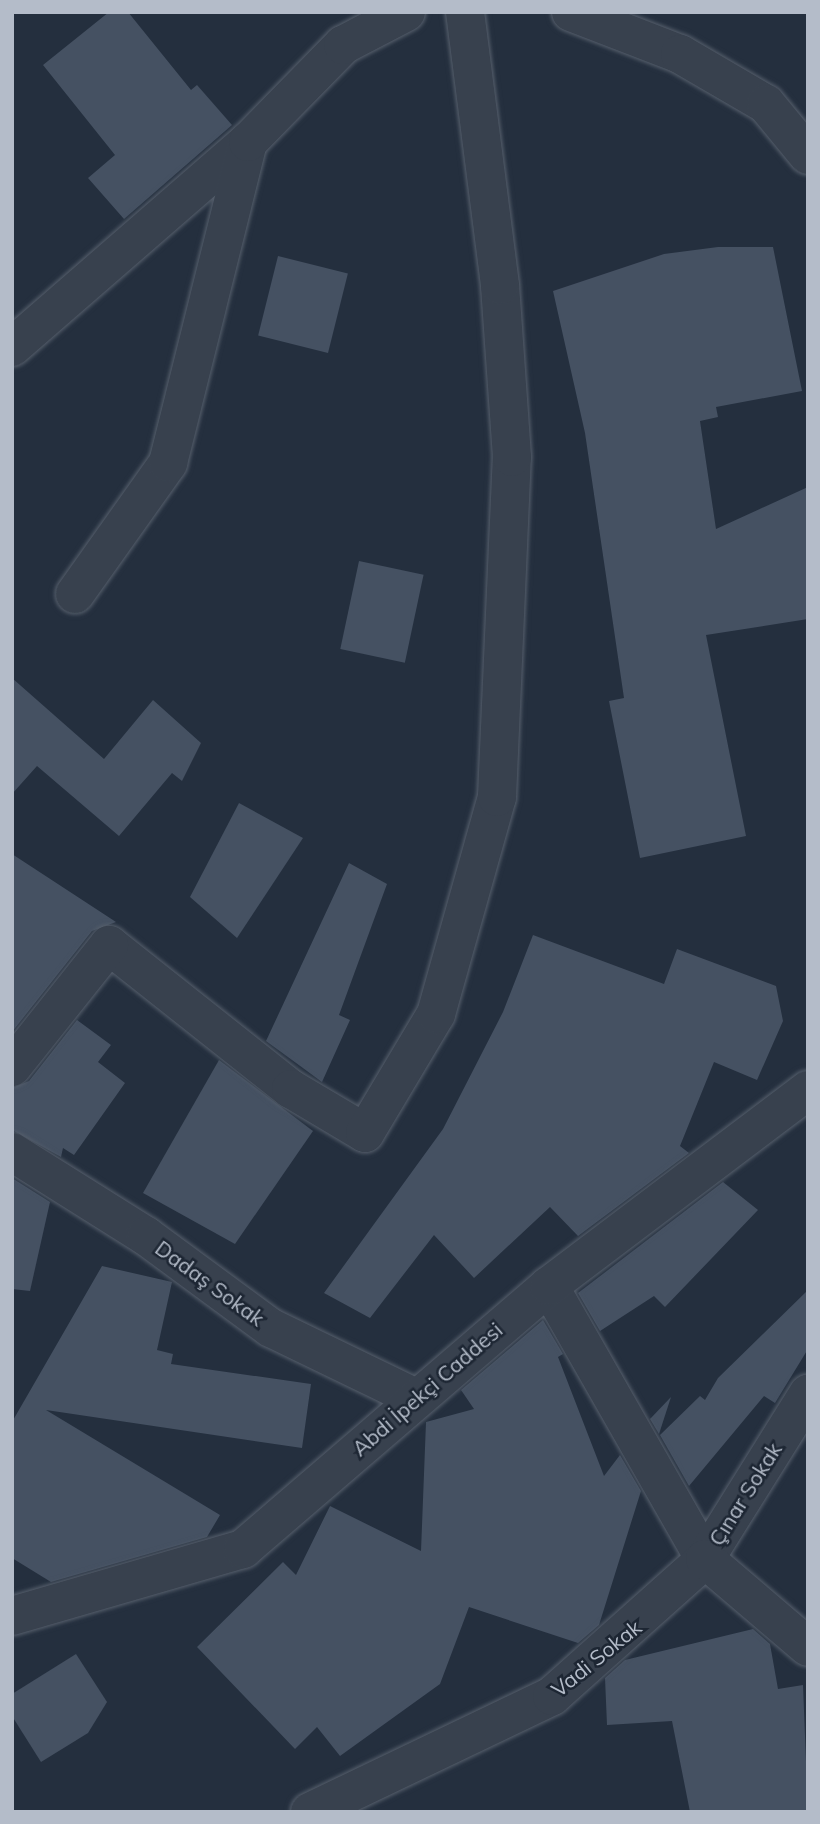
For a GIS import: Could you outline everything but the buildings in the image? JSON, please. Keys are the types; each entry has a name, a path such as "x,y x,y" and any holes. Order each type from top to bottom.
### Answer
{"street":[{"path":"12,346 248,142 343,45 405,12"},
{"path":"12,1067 109,945 290,1089 365,1133 436,1014 497,797 512,457 500,285 465,12"},
{"path":"571,12 680,54 766,104 808,155"},
{"path":"75,594 168,463 248,142"},
{"name":"Abdi İpekçi Caddesi","path":"12,1616 243,1549 549,1286 808,1090"},
{"name":"Dadaş Sokak","path":"12,1153 146,1236 271,1328 416,1398"},
{"path":"549,1286 705,1559 808,1647"},
{"name":"Çınar Sokak","path":"705,1559 808,1394"},
{"name":"Vadi Sokak","path":"310,1812 552,1696 705,1559"}]}
